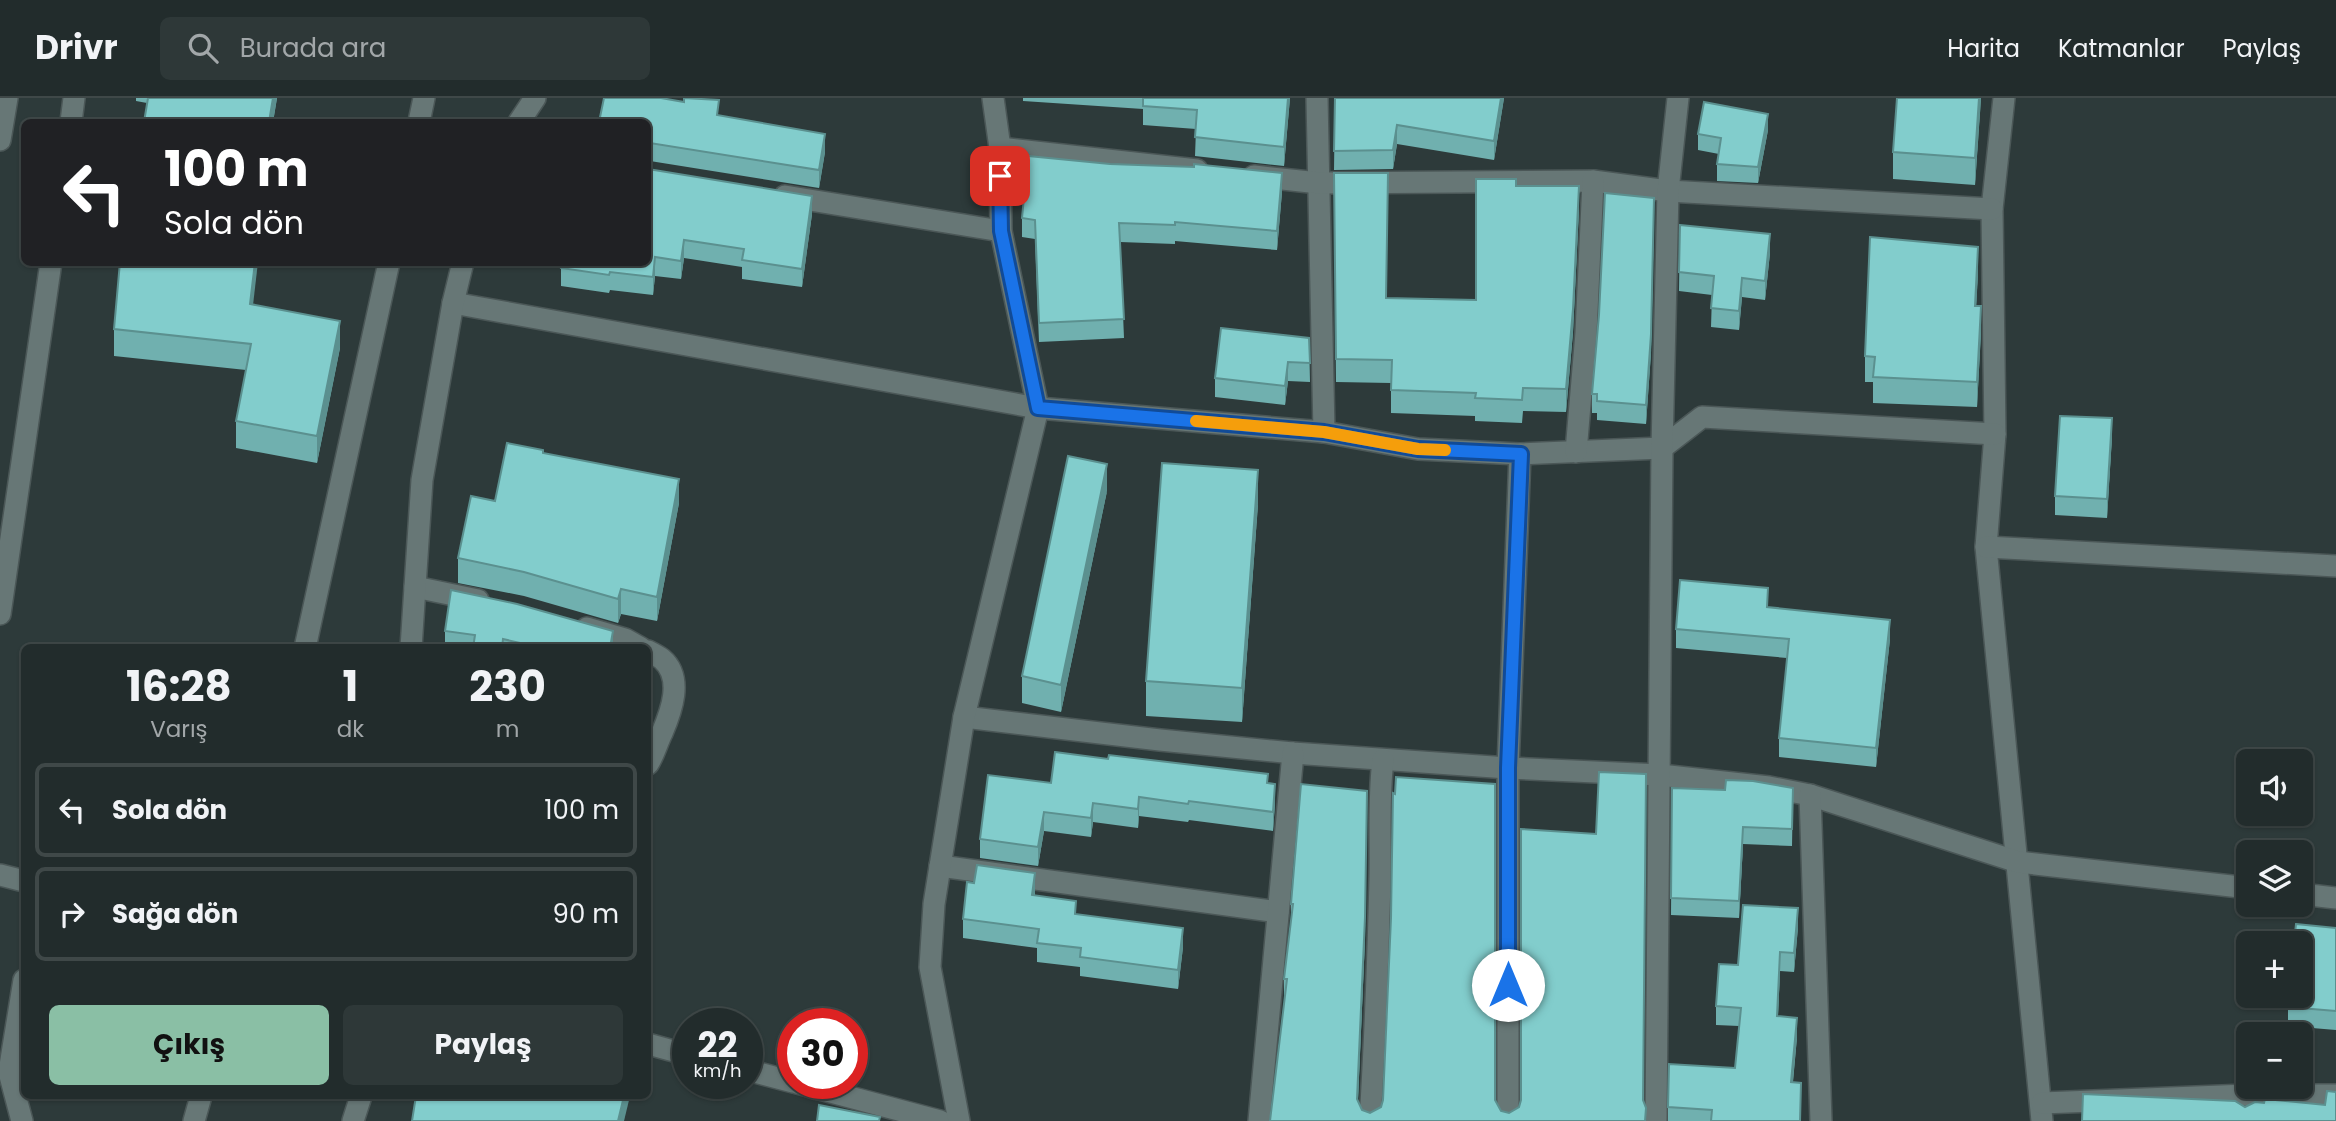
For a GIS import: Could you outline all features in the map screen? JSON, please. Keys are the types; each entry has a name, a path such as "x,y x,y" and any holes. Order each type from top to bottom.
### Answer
{"street":[{"path":"0,139 7,98"},
{"path":"71,119 74,98"},
{"path":"420,119 424,98"},
{"path":"521,119 535,98"},
{"path":"959,1121 930,967 934,904 964,717 1038,408 1001,231 1000,148 993,98"},
{"path":"1317,98 1324,432"},
{"path":"1656,1121 1662,448 1668,191 1678,98"},
{"path":"2004,98 1992,209 1996,434 1986,547 2042,1112 2236,1096"},
{"path":"1000,148 1319,183 1592,181 1668,191 1992,209"},
{"path":"1576,452 1586,333 1592,181"},
{"path":"762,193 1001,231"},
{"path":"0,614 50,266"},
{"path":"306,644 388,266"},
{"path":"411,644 422,480 462,266"},
{"path":"453,303 1038,408 1324,432 1418,449 1521,454 1662,448 1702,417 1996,434"},
{"path":"1507,1121 1508,768 1521,454"},
{"path":"1986,547 2336,566"},
{"path":"415,587 494,604"},
{"path":"573,624 634,644"},
{"path":"651,653 663,660 669,669 674,695 671,710 651,757"},
{"path":"964,717 1160,740 1383,760 1660,775 1769,787 1810,795 2018,862 2236,887"},
{"path":"1259,1121 1293,752"},
{"path":"1370,1121 1381,866 1379,788 1383,760"},
{"path":"1810,795 1821,1121"},
{"path":"940,866 1278,912"},
{"path":"0,875 21,880"},
{"path":"2313,895 2336,898"},
{"path":"21,993 4,1073 22,1121"},
{"path":"651,1045 672,1051"},
{"path":"2313,1095 2336,1095"},
{"path":"194,1121 200,1099"},
{"path":"353,1121 359,1099"},
{"path":"856,1099 940,1121"},
{"path":"2245,1121 2247,1099"}],"building":[{"path":"148,98 273,98 270,119 144,119"},
{"path":"604,98 661,98 684,102 684,98 719,100 717,115 825,134 819,170 651,143 651,119 600,119"},
{"path":"1143,98 1288,98 1284,147 1195,137 1197,110 1143,106"},
{"path":"1335,98 1501,98 1494,141 1397,125 1393,150 1334,151"},
{"path":"1897,98 1979,98 1975,158 1893,152"},
{"path":"1704,102 1768,114 1758,167 1717,164 1721,138 1698,134"},
{"path":"1028,156 1110,164 1194,167 1194,164 1282,173 1277,231 1175,222 1175,225 1119,223 1124,319 1039,323 1035,220 1022,218"},
{"path":"651,169 812,196 802,269 742,260 744,249 684,240 681,261 655,257 653,277 610,272 609,275 561,268 651,266"},
{"path":"1334,173 1388,173 1386,298 1476,300 1476,179 1516,179 1516,186 1579,186 1566,389 1523,388 1522,400 1475,398 1476,393 1391,390 1392,360 1336,359"},
{"path":"1605,193 1654,198 1651,334 1646,405 1597,401 1597,394 1592,394"},
{"path":"1680,225 1770,234 1765,281 1742,278 1739,311 1711,308 1714,276 1679,272"},
{"path":"1870,237 1978,247 1975,306 1981,306 1977,382 1873,377 1875,357 1865,356"},
{"path":"120,266 255,266 250,304 340,321 317,436 236,421 251,344 114,329"},
{"path":"1221,328 1309,338 1310,363 1288,362 1285,386 1215,378"},
{"path":"2060,416 2112,418 2107,499 2055,496"},
{"path":"507,443 543,450 543,453 679,479 657,597 621,589 618,599 524,572 458,558 471,496 495,501"},
{"path":"1068,456 1107,464 1061,685 1022,676"},
{"path":"1162,463 1258,470 1242,688 1146,681"},
{"path":"1680,580 1768,588 1767,607 1890,620 1876,748 1779,738 1789,639 1676,629"},
{"path":"451,590 517,604 613,631 611,644 525,644 503,639 502,644 474,644 475,635 445,631"},
{"path":"1055,752 1108,759 1109,755 1268,774 1267,783 1275,784 1273,812 1139,797 1138,809 1093,803 1091,818 1044,812 1038,847 980,839 988,775 1051,783"},
{"path":"1599,772 1646,774 1645,1121 1270,1121 1287,979 1284,979 1293,904 1301,784 1367,791 1357,1099 1362,1110 1370,1113 1381,1107 1383,1100 1393,793 1395,794 1396,777 1495,784 1495,1100 1501,1111 1509,1113 1519,1107 1521,1100 1521,829 1596,834"},
{"path":"1726,780 1753,781 1793,788 1792,829 1743,827 1739,901 1671,898 1672,788 1725,790"},
{"path":"977,865 1035,873 1032,895 1076,901 1075,914 1183,928 1178,970 1080,957 1081,948 1037,943 1039,929 963,919 967,882 974,883"},
{"path":"1743,905 1798,908 1794,953 1780,952 1777,1016 1797,1018 1791,1082 1801,1083 1800,1121 1711,1121 1712,1110 1668,1107 1669,1064 1735,1068 1741,1008 1716,1006 1719,964 1738,965"},
{"path":"2296,924 2336,928 2336,1011 2300,1008 2313,1008 2313,931 2295,931"},
{"path":"2327,1091 2336,1092 2336,1121 2082,1121 2083,1094 2235,1101 2245,1107 2255,1102 2264,1103 2265,1099 2325,1105"},
{"path":"416,1099 623,1099 618,1121 412,1121"},
{"path":"819,1105 880,1117 879,1121 817,1121"}],"slow traffic":[{"path":"1196,421 1324,432 1418,449 1445,450"}],"route":[{"path":"1000,176 1001,231 1038,408 1324,432 1418,449 1521,454 1508,768 1508,985"}]}
